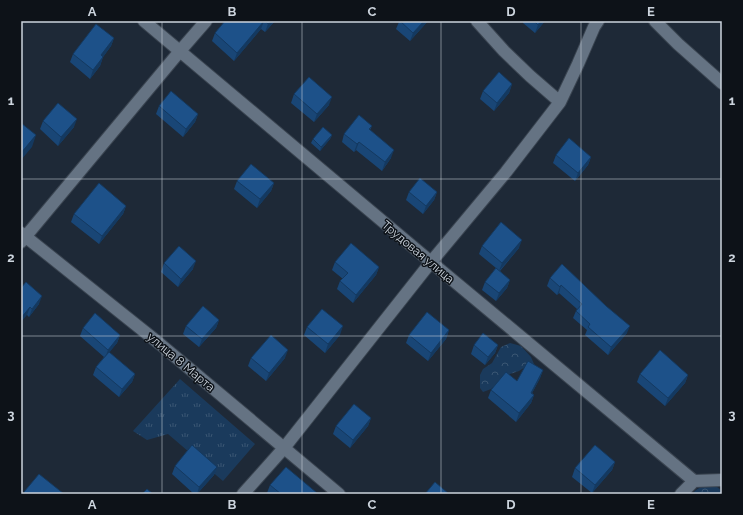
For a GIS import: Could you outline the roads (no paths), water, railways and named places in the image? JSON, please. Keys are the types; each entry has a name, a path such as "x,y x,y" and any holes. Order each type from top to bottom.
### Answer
{"street":[{"name":"Трудовая улица","path":"144,21 694,481"},
{"path":"22,237 206,21"},
{"path":"477,21 504,51 560,102"},
{"path":"243,494 284,448 431,262 506,172 560,102 598,21"},
{"path":"655,21 678,44 722,83"},
{"name":"улица 8 Марта","path":"22,237 160,344 339,494"},
{"path":"681,494 694,481 722,480"}]}
